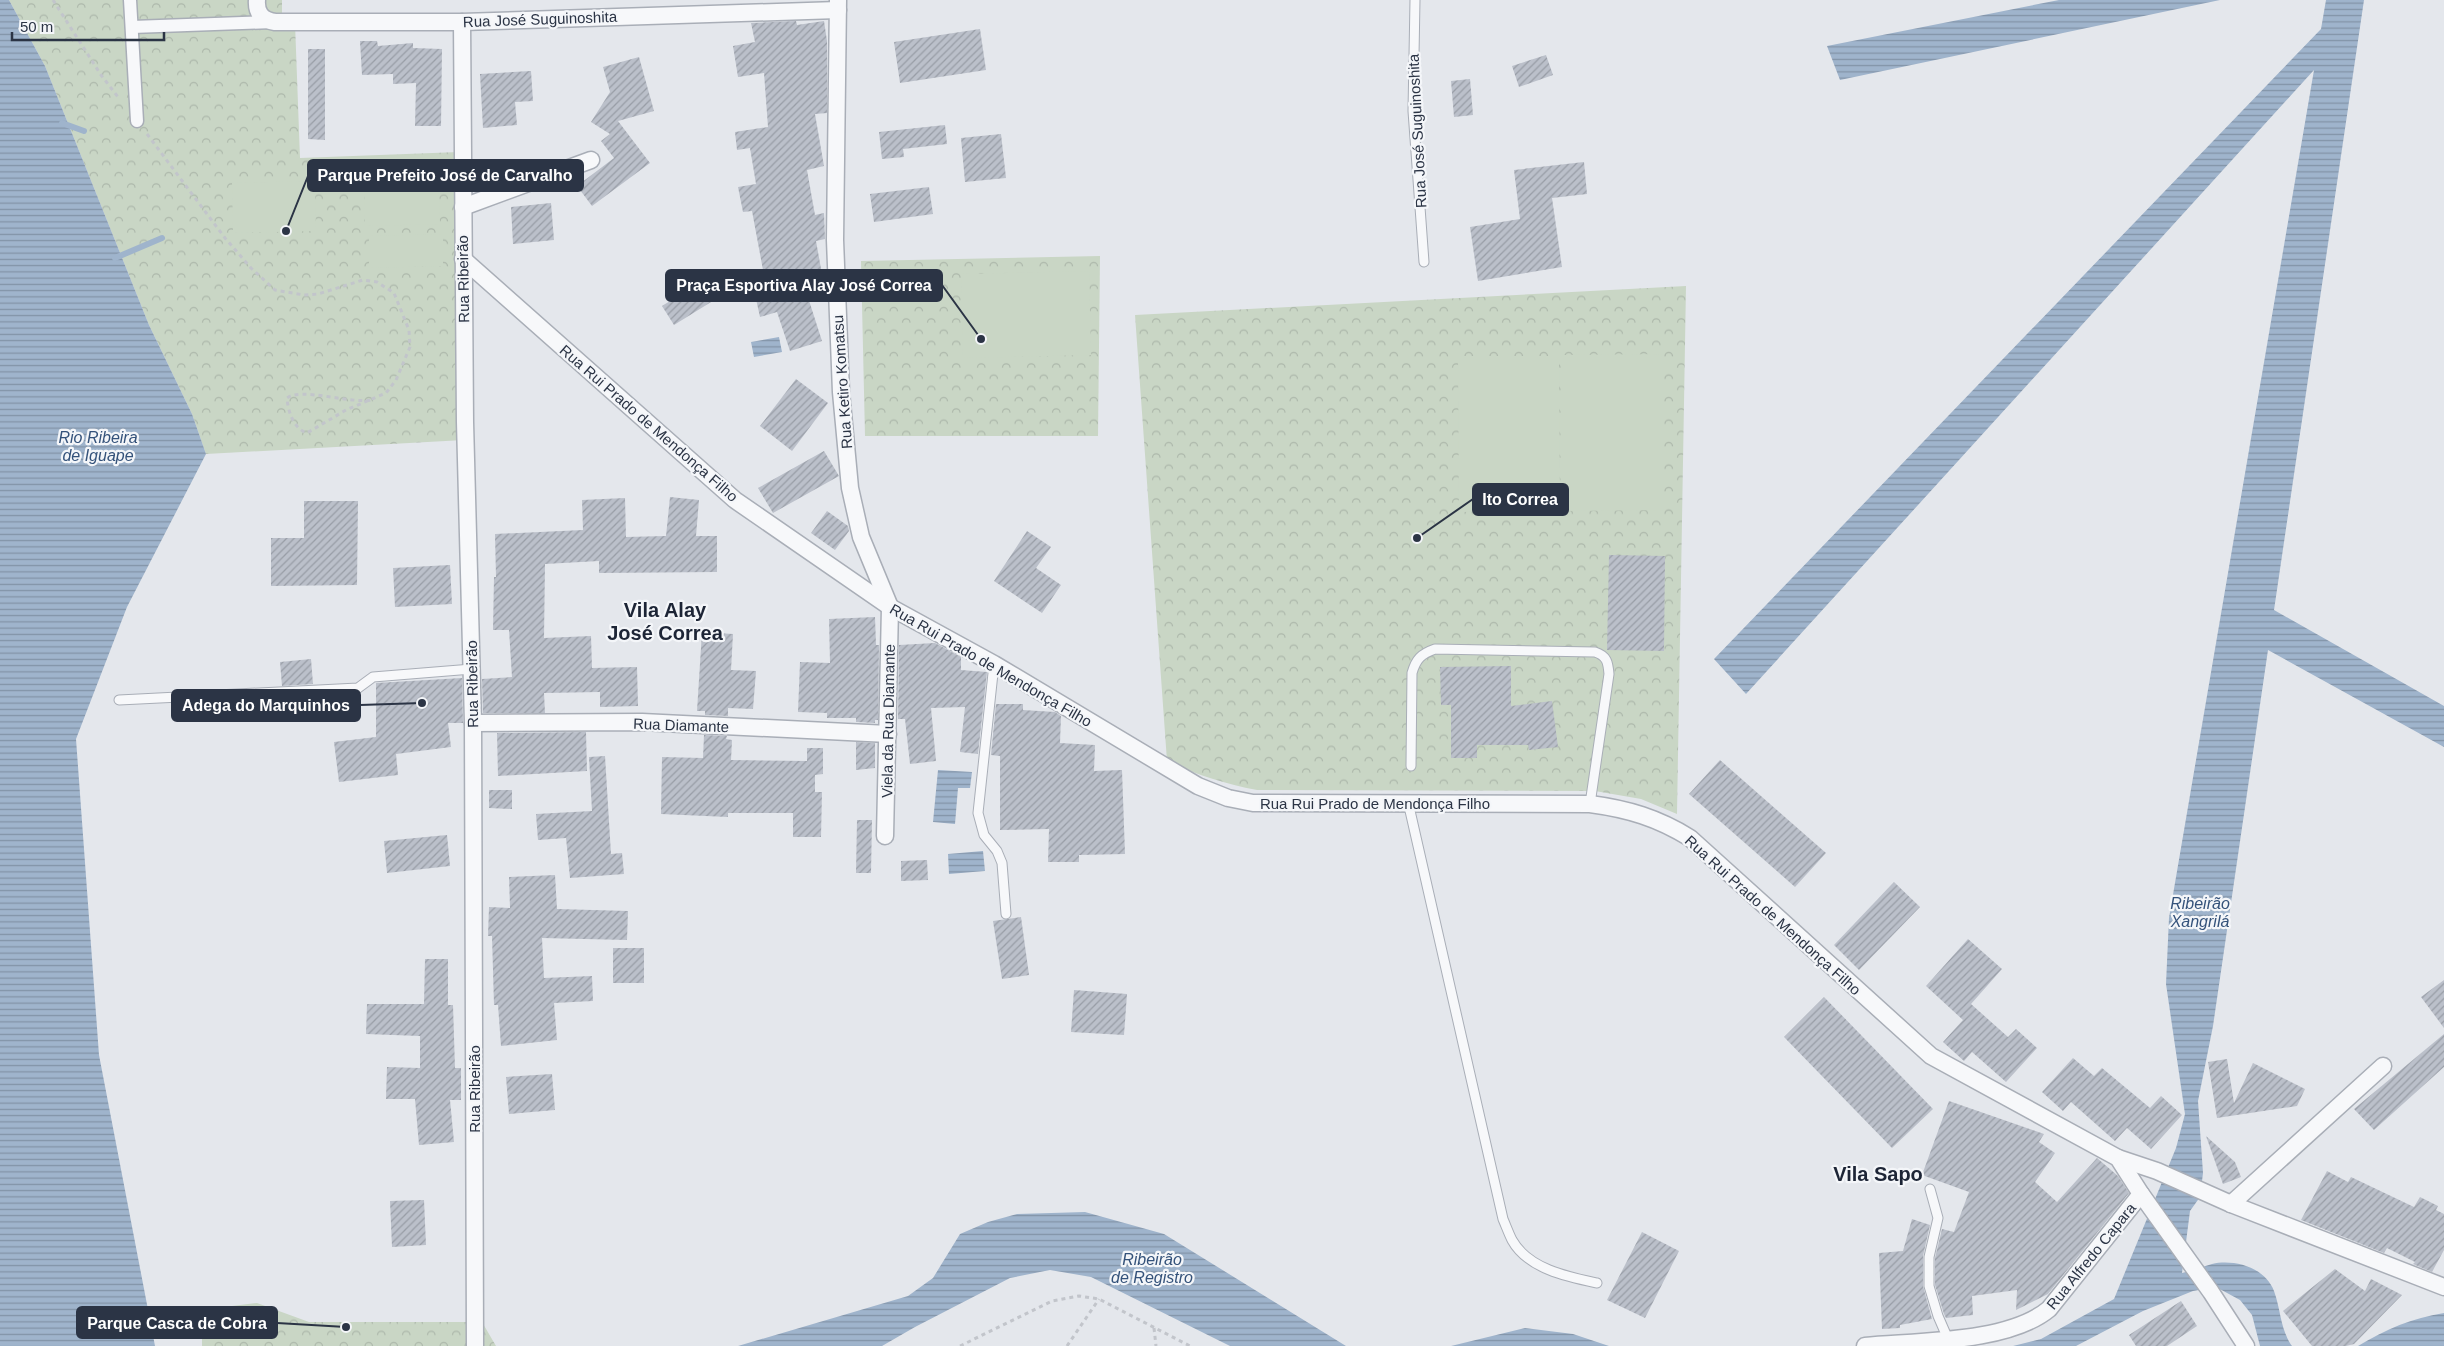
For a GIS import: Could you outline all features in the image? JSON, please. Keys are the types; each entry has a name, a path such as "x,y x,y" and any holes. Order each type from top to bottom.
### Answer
{"street":[{"path":"130,0 136,121"},
{"path":"257,0 258,10 262,17 275,22"},
{"name":"Rua José Suguinoshita","path":"275,22 462,22 838,5"},
{"name":"Rua Ketiro Komatsu","path":"838,5 835,240 841,392 850,488 859,529 890,606"},
{"path":"132,27 275,22"},
{"name":"Rua Ribeirão","path":"462,22 462,207 473,724 475,1346"},
{"path":"462,207 591,160"},
{"name":"Rua Rui Prado de Mendonça Filho","path":"463,259 714,484 890,606 994,664 1172,772 1228,798 1253,803 1590,804 1637,812 1666,824 1684,835 1931,1056 2118,1158 2246,1346"},
{"name":"Viela da Rua Diamante","path":"885,836 890,606"},
{"name":"Rua Diamante","path":"473,724 642,722 888,734"},
{"path":"2224,1201 2383,1066"},
{"path":"2118,1158 2157,1170 2224,1201 2444,1287"},
{"name":"Rua Alfredo Capara","path":"1865,1346 1948,1339 2008,1330 2036,1320 2050,1310 2145,1200"}],"lane":[{"name":"Rua José Suguinoshita","path":"1415,0 1413,111 1424,262"},
{"path":"1411,766 1412,673 1415,662 1422,653 1436,648 1595,652 1604,655 1608,663 1609,674 1590,804"},
{"path":"994,664 978,813 984,836 996,851 1002,863 1006,914"},
{"path":"119,700 358,688 373,677 472,669"},
{"path":"1408,802 1503,1219 1513,1242 1533,1261 1558,1275 1596,1283"},
{"path":"1930,1189 1938,1218 1927,1272 1933,1303 1948,1339"}],"path":[{"path":"53,0 101,75 119,98"},
{"path":"136,121 250,268 275,290 304,295 318,294 345,284 363,280 377,282 394,293 409,330 410,347 396,380 386,393 372,400 346,410 307,433 300,431 295,425 287,398 303,394 360,402 372,400"},
{"path":"960,1346 1052,1301 1079,1296 1099,1299 1190,1346"},
{"path":"1067,1346 1099,1299"},
{"path":"1154,1327 1156,1346"}],"green space":[{"path":"9,0 282,0 282,23 295,23 300,158 459,152 464,440 206,454 192,414 149,325 45,66"},
{"path":"438,172 440,224 365,226 364,174"},
{"path":"315,181 316,231 233,233 232,183"},
{"path":"443,234 443,266 369,268 369,236"},
{"path":"1100,256 1098,436 865,436 861,261"},
{"path":"1089,271 1091,355 963,358 961,274"},
{"path":"1686,286 1677,814 1641,799 1595,791 1257,790 1211,779 1167,761 1135,315"},
{"path":"1664,354 1664,510 1563,511 1563,355"},
{"path":"1458,356 1559,356 1560,511 1459,512"},
{"path":"257,1303 309,1322 482,1322 496,1346 202,1346 202,1332 224,1307"}],"water":[{"name":"Rio Ribeira de Iguape","path":"0,0 9,0 45,66 149,325 192,414 206,454 127,607 76,739 99,1055 155,1346 0,1346"},
{"path":"2059,0 2220,0 1840,80 1827,46"},
{"name":"Ribeirão Xangrilá","path":"2326,0 2364,0 2274,610 2444,706 2444,747 2268,650 2213,1026 2198,1101 2203,1173 2200,1197 2190,1211 2182,1273 2212,1264 2230,1263 2248,1267 2264,1276 2274,1291 2283,1326 2292,1346 2260,1346 2252,1315 2240,1300 2216,1287 2193,1291 2143,1311 2076,1346 2013,1346 2041,1339 2114,1299 2176,1148 2185,1114 2166,984 2169,918 2314,70 1746,694 1714,659 2321,29"},
{"path":"779,337 782,352 754,357 751,342"},
{"path":"938,770 972,772 970,788 958,788 955,824 933,822"},
{"path":"983,851 985,871 949,874 948,854"},
{"name":"Ribeirão de Registro","path":"1085,1212 1164,1234 1346,1346 1230,1346 1091,1277 1050,1270 1010,1278 882,1346 738,1346 908,1296 933,1278 960,1234 988,1222 1017,1214"},
{"path":"2444,1313 2444,1346 2358,1346 2400,1325"},
{"path":"1525,1328 1573,1334 1609,1346 1451,1346"}],"building":[{"path":"796,21 797,25 824,21 827,41 827,113 815,114 824,166 807,170 815,215 824,213 825,239 816,241 824,285 805,288 822,341 790,351 777,312 760,317 750,272 763,270 752,211 743,212 738,187 756,184 750,148 737,150 735,132 768,127 764,73 738,77 733,46 755,42 751,23"},
{"path":"980,29 986,70 900,83 894,42"},
{"path":"360,41 377,41 378,46 413,43 413,48 442,49 441,126 415,126 416,83 393,84 393,74 362,75"},
{"path":"308,49 325,49 325,140 308,139"},
{"path":"1546,55 1553,75 1519,87 1512,66"},
{"path":"639,57 654,111 618,121 650,163 592,206 577,186 614,158 601,141 610,134 591,122 610,92 603,67"},
{"path":"531,71 533,101 515,102 517,125 483,128 480,74"},
{"path":"1470,79 1473,115 1454,117 1451,81"},
{"path":"945,125 947,144 903,149 904,157 882,159 879,132"},
{"path":"1001,134 1006,178 965,182 961,138"},
{"path":"1584,162 1587,194 1552,198 1562,267 1478,281 1470,227 1520,219 1514,170"},
{"path":"929,187 933,214 874,222 870,194"},
{"path":"551,203 554,240 513,244 511,207"},
{"path":"712,275 724,294 674,325 662,306"},
{"path":"796,379 828,403 792,451 760,426"},
{"path":"824,451 839,476 773,513 758,488"},
{"path":"670,497 699,500 696,536 717,536 717,572 599,573 599,561 545,564 544,638 591,636 592,668 637,667 638,706 600,707 600,692 544,693 545,713 483,713 482,679 512,677 509,630 493,630 494,577 496,577 495,534 583,530 582,500 625,498 626,537 666,536"},
{"path":"304,501 358,501 357,585 271,586 271,538 304,538"},
{"path":"827,511 848,526 849,531 835,550 811,533"},
{"path":"1027,531 1051,547 1036,568 1061,585 1042,613 994,581"},
{"path":"1609,555 1665,556 1664,651 1607,650"},
{"path":"450,565 452,604 395,607 393,568"},
{"path":"875,617 876,645 879,645 878,720 875,720 875,723 856,722 856,718 827,718 827,713 798,712 800,662 830,663 829,619"},
{"path":"702,632 733,634 731,670 756,671 753,709 728,708 728,716 705,715 705,711 697,711"},
{"path":"935,643 961,657 961,670 987,672 978,754 960,752 965,707 931,708 936,761 910,764 905,719 898,719 899,645"},
{"path":"311,659 313,684 282,686 280,662"},
{"path":"1511,666 1511,706 1552,701 1558,747 1529,750 1528,745 1477,745 1477,758 1451,758 1451,705 1441,705 1440,667"},
{"path":"462,678 463,723 448,723 451,747 396,754 398,775 339,782 334,742 376,737 376,683"},
{"path":"996,704 1023,704 1023,710 1055,712 1061,716 1060,743 1095,745 1094,771 1122,770 1125,854 1079,855 1079,862 1048,862 1049,829 1000,830 1000,756 991,755"},
{"path":"586,732 587,771 498,776 497,733"},
{"path":"704,735 727,736 726,739 732,740 731,760 807,761 807,748 823,748 823,774 815,775 815,792 822,792 821,837 793,837 793,813 728,813 728,817 661,814 662,757 703,758"},
{"path":"856,742 875,743 875,768 856,770"},
{"path":"605,756 611,854 622,853 624,874 570,878 566,838 538,840 536,814 592,811 589,757"},
{"path":"1720,760 1826,853 1795,887 1689,794"},
{"path":"489,790 512,790 512,809 489,808"},
{"path":"857,820 872,820 871,873 856,873"},
{"path":"447,835 450,866 387,873 384,841"},
{"path":"927,860 928,880 901,881 901,861"},
{"path":"555,875 557,909 628,911 627,940 542,938 544,978 592,976 593,1001 554,1003 557,1040 501,1046 498,1005 494,1005 492,936 488,936 489,907 510,908 509,877"},
{"path":"1894,882 1920,907 1859,970 1834,945"},
{"path":"1021,917 1029,975 1002,979 993,921"},
{"path":"1968,939 2002,969 1971,1004 2008,1037 2016,1029 2037,1048 2006,1082 1972,1052 1964,1061 1943,1042 1963,1020 1926,986"},
{"path":"613,948 644,948 644,983 613,983"},
{"path":"425,959 448,959 448,1005 453,1005 455,1068 461,1068 461,1100 450,1100 454,1142 419,1145 415,1099 386,1099 387,1067 420,1068 420,1036 366,1034 367,1004 424,1004"},
{"path":"2444,980 2444,1028 2421,997"},
{"path":"1074,990 1127,994 1124,1035 1071,1032"},
{"path":"1824,997 1933,1109 1892,1148 1784,1037"},
{"path":"2444,1034 2444,1067 2374,1130 2354,1109"},
{"path":"2073,1058 2094,1076 2102,1068 2150,1108 2161,1096 2182,1115 2151,1149 2127,1128 2115,1141 2071,1102 2063,1111 2042,1092"},
{"path":"2227,1059 2234,1103 2253,1063 2305,1089 2297,1106 2217,1118 2208,1062"},
{"path":"552,1074 555,1110 509,1114 506,1077"},
{"path":"1949,1101 2044,1134 2039,1142 2055,1153 2035,1182 2057,1202 2097,1158 2118,1176 2129,1193 2048,1294 2016,1310 2017,1290 1972,1296 1973,1315 1946,1318 1944,1314 1935,1285 1935,1258 1942,1229 1954,1232 1969,1192 1922,1175"},
{"path":"2206,1136 2235,1162 2241,1177 2223,1184"},
{"path":"2327,1171 2348,1182 2351,1177 2414,1207 2420,1197 2438,1206 2436,1210 2444,1214 2444,1250 2432,1272 2413,1264 2415,1262 2387,1248 2384,1253 2301,1220"},
{"path":"424,1200 426,1245 392,1247 390,1201"},
{"path":"1912,1219 1930,1225 1923,1256 1923,1286 1932,1319 1900,1325 1900,1328 1882,1329 1879,1253 1903,1251"},
{"path":"1642,1232 1679,1251 1645,1318 1607,1300"},
{"path":"2335,1269 2365,1291 2371,1279 2402,1295 2354,1344 2346,1346 2312,1346 2283,1311"},
{"path":"2181,1301 2197,1326 2167,1346 2136,1346 2129,1335"}],"waterway":[{"path":"62,123 84,131"},
{"path":"115,258 162,238"}],"place":[{"name":"Parque Prefeito José de Carvalho","path":"286,231"},
{"name":"Praça Esportiva Alay José Correa","path":"981,339"},
{"name":"Ito Correa","path":"1417,538"},
{"name":"Adega do Marquinhos","path":"422,703"},
{"name":"Parque Casca de Cobra","path":"346,1327"}],"district":[{"name":"Vila Alay José Correa","path":"665,622"},
{"name":"Vila Sapo","path":"1878,1174"}]}
